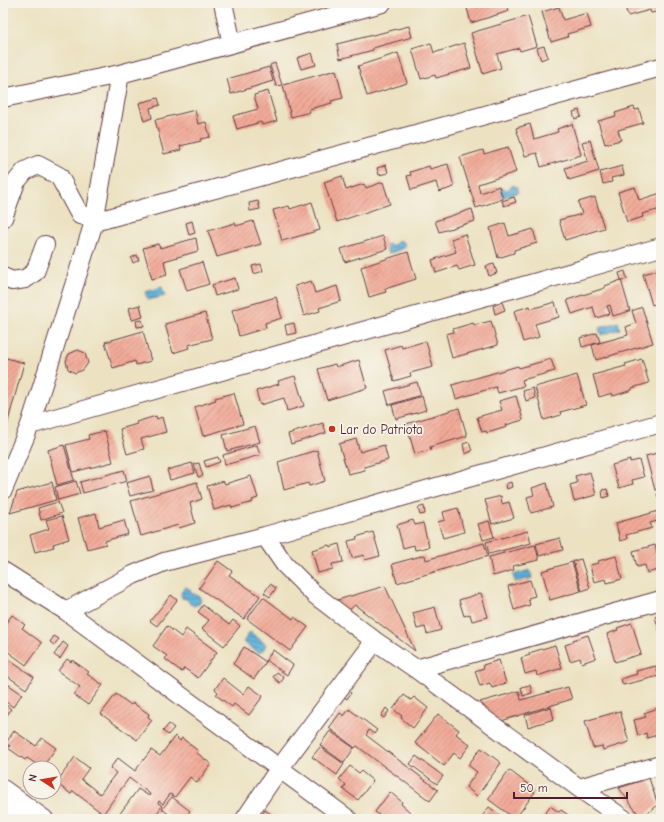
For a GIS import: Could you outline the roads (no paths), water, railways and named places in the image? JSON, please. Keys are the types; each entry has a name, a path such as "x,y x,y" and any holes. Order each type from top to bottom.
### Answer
{"street":[{"path":"223,3 232,44"},
{"path":"3,98 120,74 382,3"},
{"path":"3,218 16,182 25,171 38,165 59,176 80,215 95,220 661,67"},
{"path":"3,490 30,425 95,220 120,74"},
{"path":"3,277 12,281 25,279 35,272 45,245"},
{"path":"30,425 661,247"},
{"path":"66,610 134,575 164,562 265,536 661,424"},
{"path":"265,536 285,565 314,594 375,641 624,819"},
{"path":"3,571 66,610 348,819"},
{"path":"416,669 661,600"},
{"path":"245,819 280,769 375,641"},
{"path":"579,788 661,765"},
{"path":"3,789 44,819"},
{"path":"3,808 17,819"}],"water":[{"path":"513,185 517,187 518,192 502,198 499,189 502,188 507,190"},
{"path":"399,240 405,245 404,248 388,254 385,245 394,245"},
{"path":"162,287 165,296 148,300 145,292"},
{"path":"618,322 620,329 601,335 599,328"},
{"path":"530,570 532,578 515,582 513,575"},
{"path":"185,587 190,589 191,593 199,596 201,600 199,604 194,606 190,604 187,599 182,598 181,593"},
{"path":"250,632 266,644 264,649 259,653 243,642"}],"place":[{"name":"Lar do Patriota","path":"332,429"}]}
